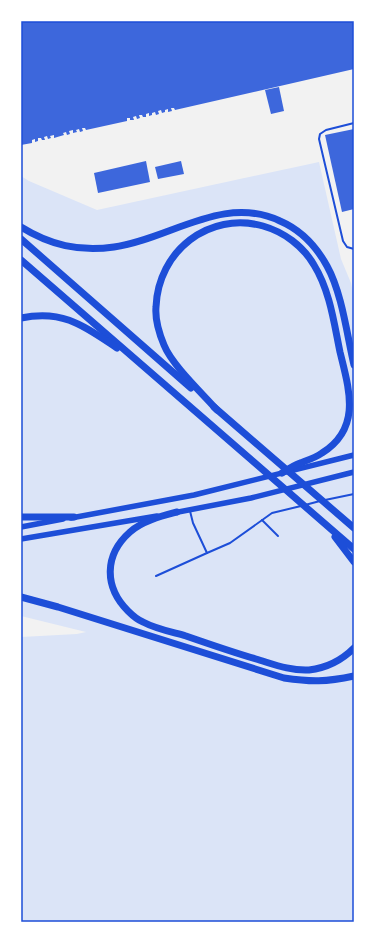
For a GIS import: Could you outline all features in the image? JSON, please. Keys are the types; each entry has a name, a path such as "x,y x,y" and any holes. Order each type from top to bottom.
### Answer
{"highway":[{"path":"21,227 46,240 60,245 93,248 114,247 142,240 206,217 223,213 253,213 276,218 298,231 317,250 328,266 338,296 354,365"},
{"path":"218,410 173,361 164,346 158,327 156,307 159,290 163,275 175,255 187,242 205,230 218,226 232,223 253,223 274,229 289,238 299,246 314,264 330,304 350,395 350,411 348,421 344,430 336,441 322,454 299,463 282,473"},
{"path":"21,240 354,528"},
{"path":"21,260 354,549"},
{"path":"21,318 34,315 54,315 75,322 148,370"},
{"path":"177,512 154,520 131,531 114,552 110,570 112,588 118,599 129,612 143,622 290,669 310,670 329,665 340,660 354,648"},
{"path":"21,517 74,517"},
{"path":"325,524 354,562"},
{"path":"21,597 58,607 284,678 307,682 354,676"}],"main road":[{"path":"21,527 173,499 354,454"},
{"path":"21,539 251,498 354,472"}],"lane":[{"path":"354,123 326,130 320,134 319,138 342,241 347,247 354,250"},
{"path":"156,576 230,543 272,513 354,494"},
{"path":"189,510 193,523 207,553"},
{"path":"262,520 278,536"}],"shaded area":[{"path":"319,162 341,259 351,283 354,296 354,922 21,922 21,637 77,634 86,632 21,616 21,176 29,181 97,210"}],"building":[{"path":"21,21 354,21 354,69 175,110 174,108 171,108 172,111 168,112 168,109 162,113 161,110 158,111 159,114 156,115 155,112 149,116 149,113 146,114 146,117 139,115 140,118 137,119 136,116 133,117 134,120 127,118 127,121 86,130 85,128 82,128 83,131 80,132 79,129 76,130 77,132 73,133 73,130 69,131 70,134 67,135 66,132 63,133 64,135 54,138 54,135 50,136 51,138 48,139 47,136 44,137 45,140 38,138 38,141 35,142 35,139 32,140 32,143 21,145"},
{"path":"279,87 284,111 271,114 265,90"},
{"path":"354,129 354,209 342,212 325,135"},
{"path":"146,161 150,182 98,193 94,173"},
{"path":"181,161 184,174 158,179 155,167"}]}
